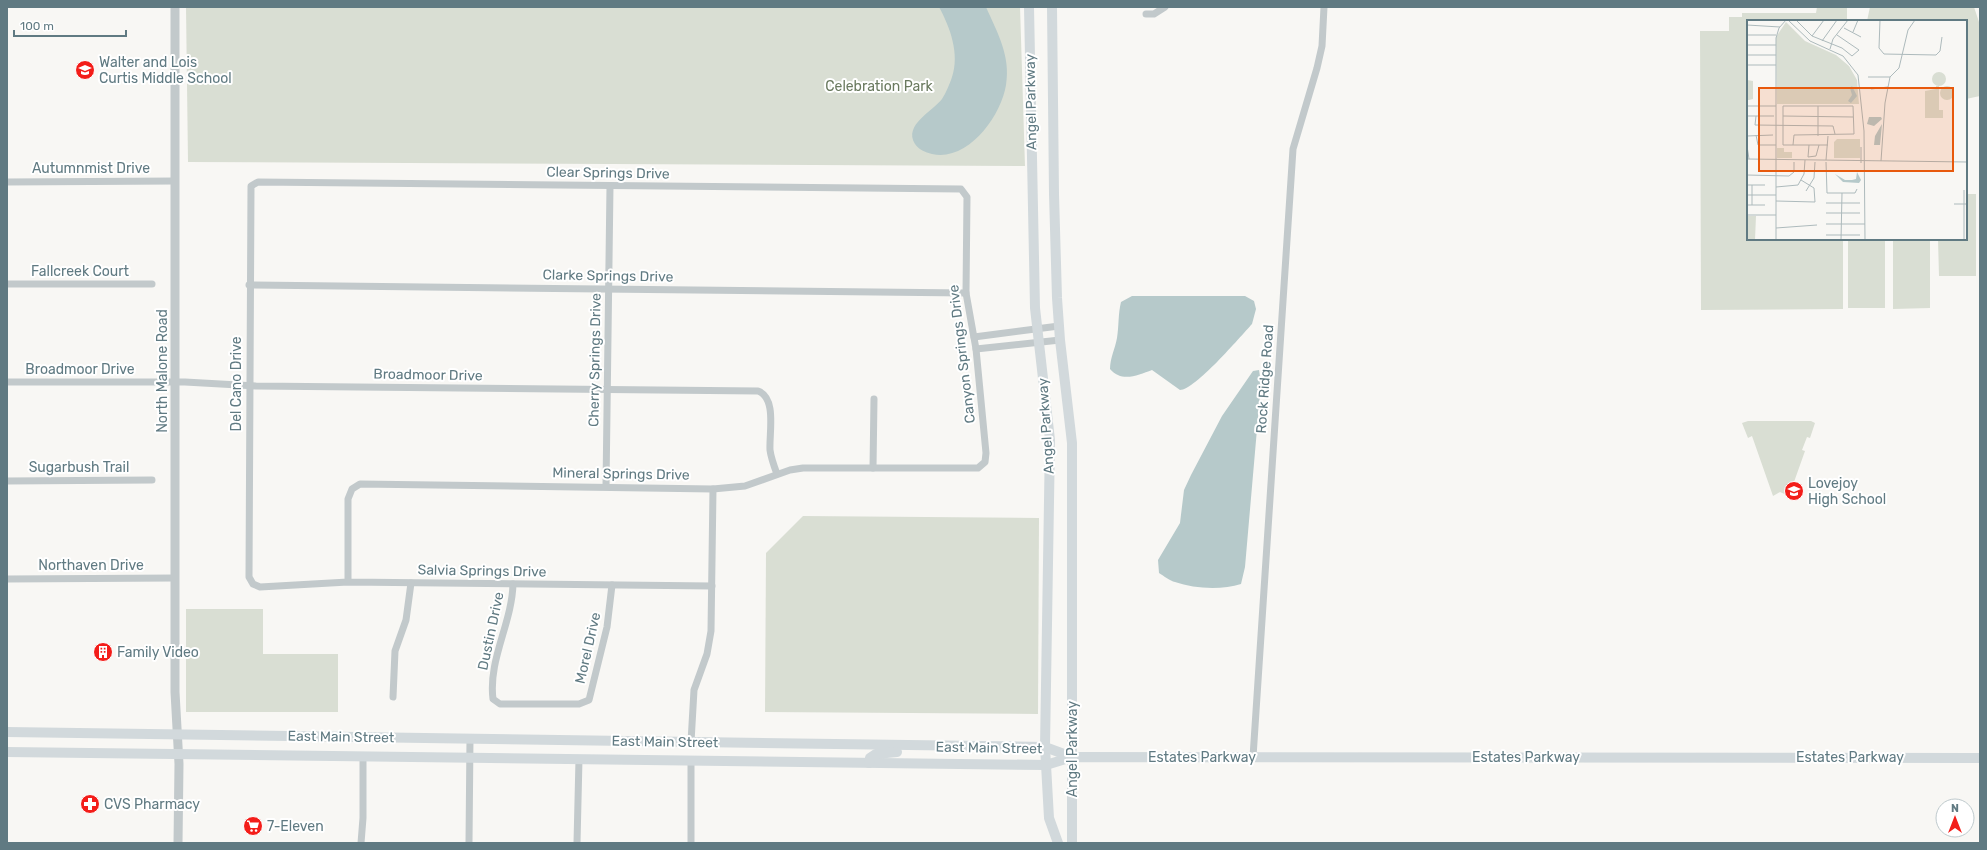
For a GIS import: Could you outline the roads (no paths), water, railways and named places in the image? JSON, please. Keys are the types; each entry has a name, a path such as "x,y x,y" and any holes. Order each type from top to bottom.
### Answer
{"main road":[{"name":"Angel Parkway","path":"1029,7 1033,250 1037,329 1050,440 1045,748 1049,818 1058,843"},
{"name":"Angel Parkway","path":"1052,7 1054,194 1059,326 1072,443 1072,843"},
{"name":"East Main Street","path":"7,732 1045,748 1072,757"},
{"path":"691,742 691,760"},
{"path":"869,763 872,756 880,753 903,752 943,746"},
{"name":"East Main Street","path":"7,752 363,758 691,760 1046,765 1072,757"},
{"name":"Estates Parkway","path":"1072,757 1980,758"}],"street":[{"name":"North Malone Road","path":"175,7 175,578 178,843"},
{"path":"1146,14 1154,14 1165,7"},
{"name":"Rock Ridge Road","path":"1253,757 1293,149 1322,46 1324,7"},
{"name":"Autumnmist Drive","path":"7,182 175,181"},
{"name":"Clear Springs Drive","path":"252,184 258,182 958,188 964,191"},
{"name":"Del Cano Drive","path":"252,184 249,189 249,577 253,584"},
{"name":"Cherry Springs Drive","path":"606,486 610,186"},
{"name":"Canyon Springs Drive","path":"964,191 967,197 966,293 976,349 985,432 986,457 982,465"},
{"name":"Fallcreek Court","path":"7,284 152,284"},
{"name":"Clarke Springs Drive","path":"249,285 966,293"},
{"path":"974,337 1059,326"},
{"path":"976,349 1060,340"},
{"name":"Broadmoor Drive","path":"7,382 176,382 249,386 754,391 763,393 770,404 770,450 777,474"},
{"path":"873,468 874,399"},
{"name":"Mineral Springs Drive","path":"348,582 348,499 352,490 360,484 606,486 713,489 745,486 777,474 803,468 974,469 982,465"},
{"name":"Sugarbush Trail","path":"7,480 152,480"},
{"path":"691,742 694,690 710,642 713,489"},
{"name":"Northaven Drive","path":"7,579 175,578"},
{"name":"Salvia Springs Drive","path":"253,584 260,587 284,587 322,582 712,586"},
{"path":"393,696 395,651 406,620 411,583"},
{"name":"Dustin Drive","path":"500,704 494,699 494,675 510,614 513,584"},
{"name":"Morel Drive","path":"500,704 579,704 589,700 607,627 612,585"},
{"path":"469,843 470,738"},
{"path":"361,843 363,758"},
{"path":"577,843 579,759"},
{"path":"691,760 691,843"}],"place":[{"name":"Walter and Lois Curtis Middle School","path":"85,70"},
{"name":"Lovejoy High School","path":"1794,491"},
{"name":"Family Video","path":"103,652"},
{"name":"CVS Pharmacy","path":"90,804"},
{"name":"7-Eleven","path":"253,826"}],"park label":[{"name":"Celebration Park","path":"879,86"}]}
